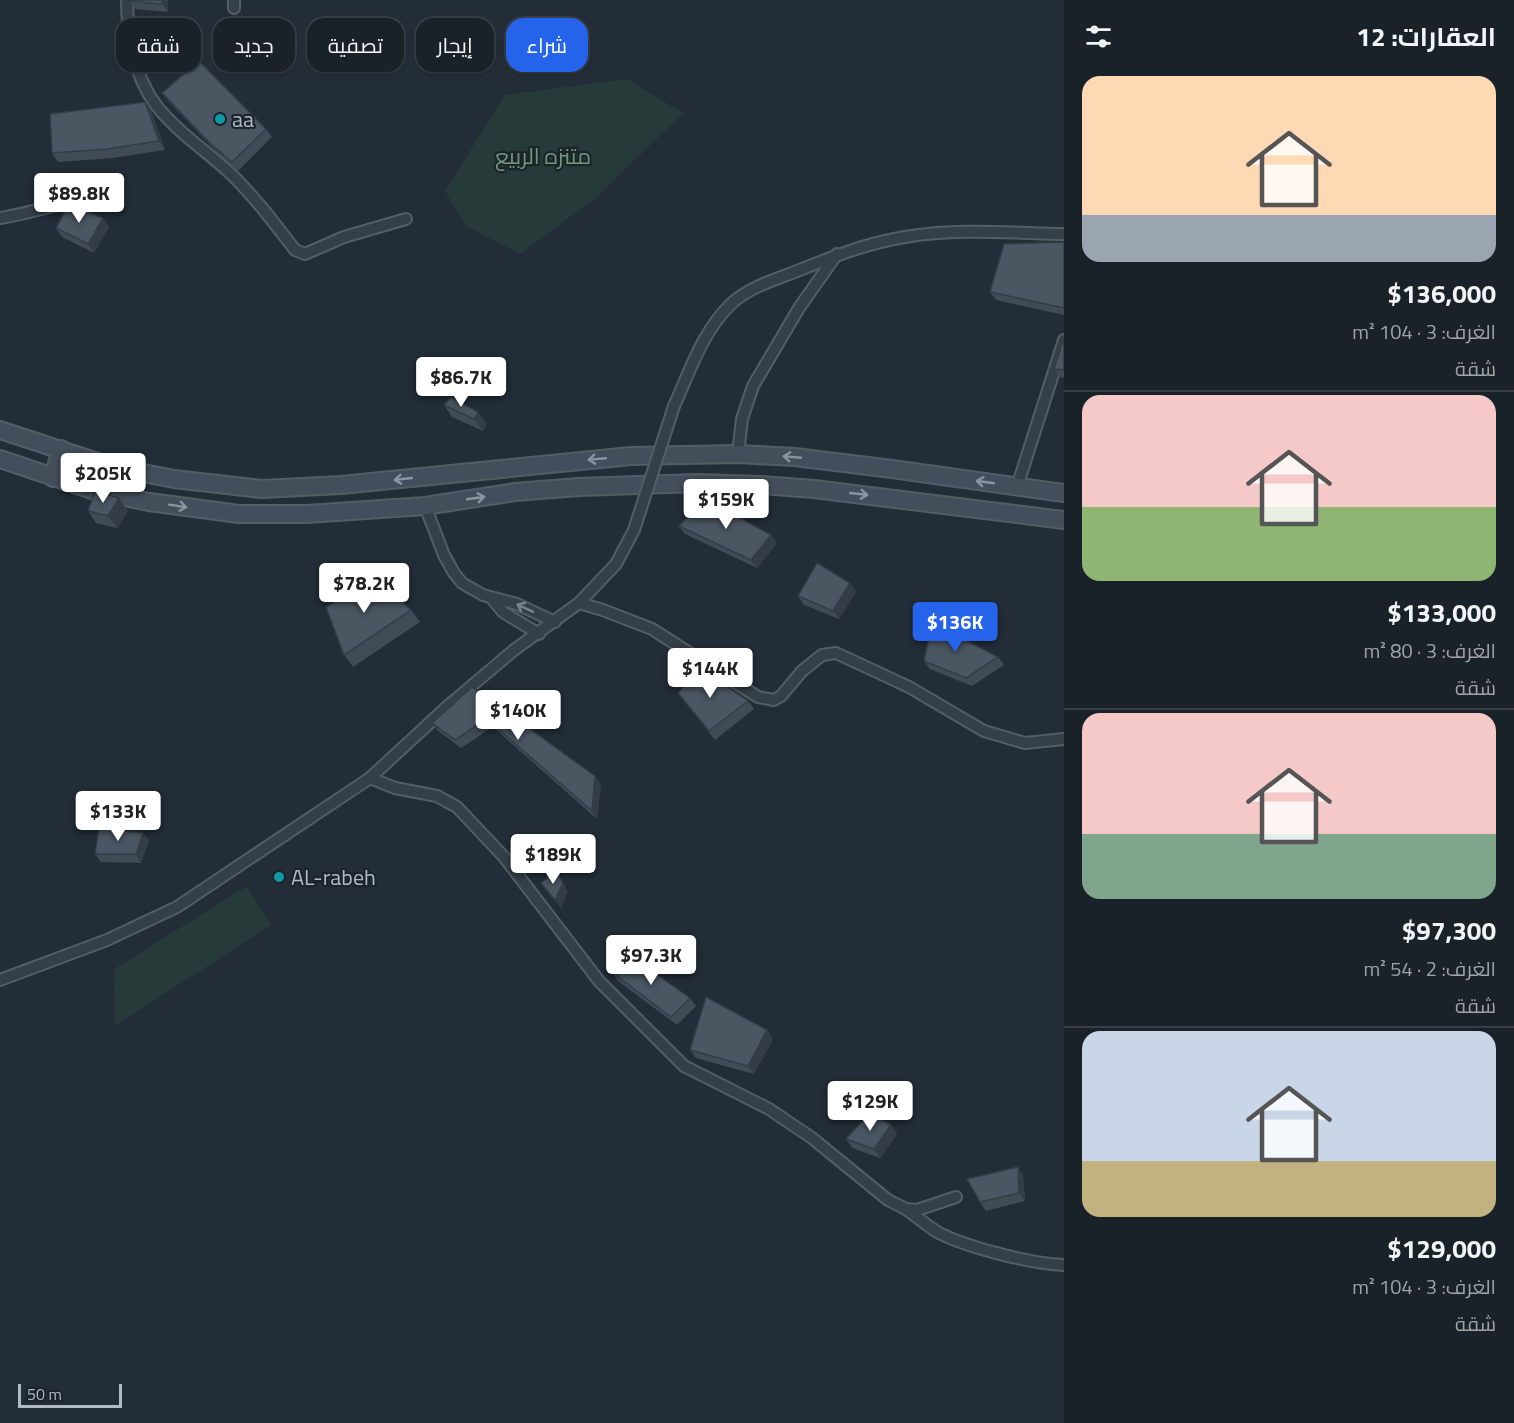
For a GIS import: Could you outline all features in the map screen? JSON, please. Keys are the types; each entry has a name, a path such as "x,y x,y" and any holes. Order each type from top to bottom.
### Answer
{"main road":[{"path":"0,430 113,467 174,479 262,489 341,485 631,456 738,454 795,457 882,467 1064,494"},
{"path":"53,478 61,449"},
{"path":"0,459 95,491 149,502 239,514 307,514 425,506 515,492 579,487 697,483 761,484 814,489 1064,519"}],"street":[{"path":"127,0 129,30 135,57 154,103 179,129 231,175 295,250 305,254 344,237 406,219"},
{"path":"0,218 21,215 112,190"},
{"path":"0,980 107,940 177,907 370,778 449,705 514,650 579,603 616,564 634,530 674,406 704,339 731,304 759,285 837,254 881,242 933,234 974,232 1064,234"},
{"path":"738,454 742,419 753,386 799,308 837,254"},
{"path":"1017,487 1064,340"},
{"path":"425,506 444,555 454,573 472,590 493,600 517,604 555,622"},
{"path":"493,600 503,612 539,634"},
{"path":"579,603 652,629 758,697 774,700 781,696 822,655 836,653 909,687 984,731 1024,743 1064,739"},
{"path":"370,778 395,788 437,796 457,807 504,857 599,981 684,1066 769,1109 812,1138 888,1200 906,1209 940,1233 980,1248 1046,1263 1064,1264"},
{"path":"906,1209 917,1210 956,1197"}],"green space":[{"name":"متنزه الربيع","path":"627,79 683,113 598,196 520,254 466,226 445,191 505,95"},
{"path":"247,886 271,925 115,1026 114,969"}],"building":[{"path":"162,0 162,4 129,1"},
{"name":"aa","path":"201,63 266,129 232,162 210,143 162,93 186,72 201,72"},
{"path":"145,102 159,141 107,149 52,153 50,114"},
{"path":"69,204 103,218 88,244 56,228"},
{"path":"1064,242 1064,308 990,292 1004,244"},
{"path":"1064,338 1064,370 1054,369"},
{"path":"451,397 478,412 474,419 444,405"},
{"path":"95,491 119,498 108,516 88,511"},
{"path":"706,499 771,535 751,560 679,526"},
{"path":"817,563 850,583 833,611 798,596"},
{"path":"375,577 411,610 344,655 326,607"},
{"path":"932,622 998,657 966,678 924,661"},
{"path":"700,668 748,701 709,731 678,693"},
{"path":"472,687 595,776 592,811 487,719 455,740 432,723"},
{"path":"99,828 143,833 136,854 95,854"},
{"path":"556,871 563,883 555,900 541,883"},
{"path":"628,954 690,998 671,1017 612,972"},
{"path":"706,997 767,1030 748,1066 690,1050"},
{"path":"870,1113 891,1125 874,1149 846,1139"},
{"path":"1018,1167 1019,1193 980,1202 967,1179"}],"place":[{"name":"aa","path":"220,119"},
{"name":"AL-rabeh","path":"279,877"}]}
